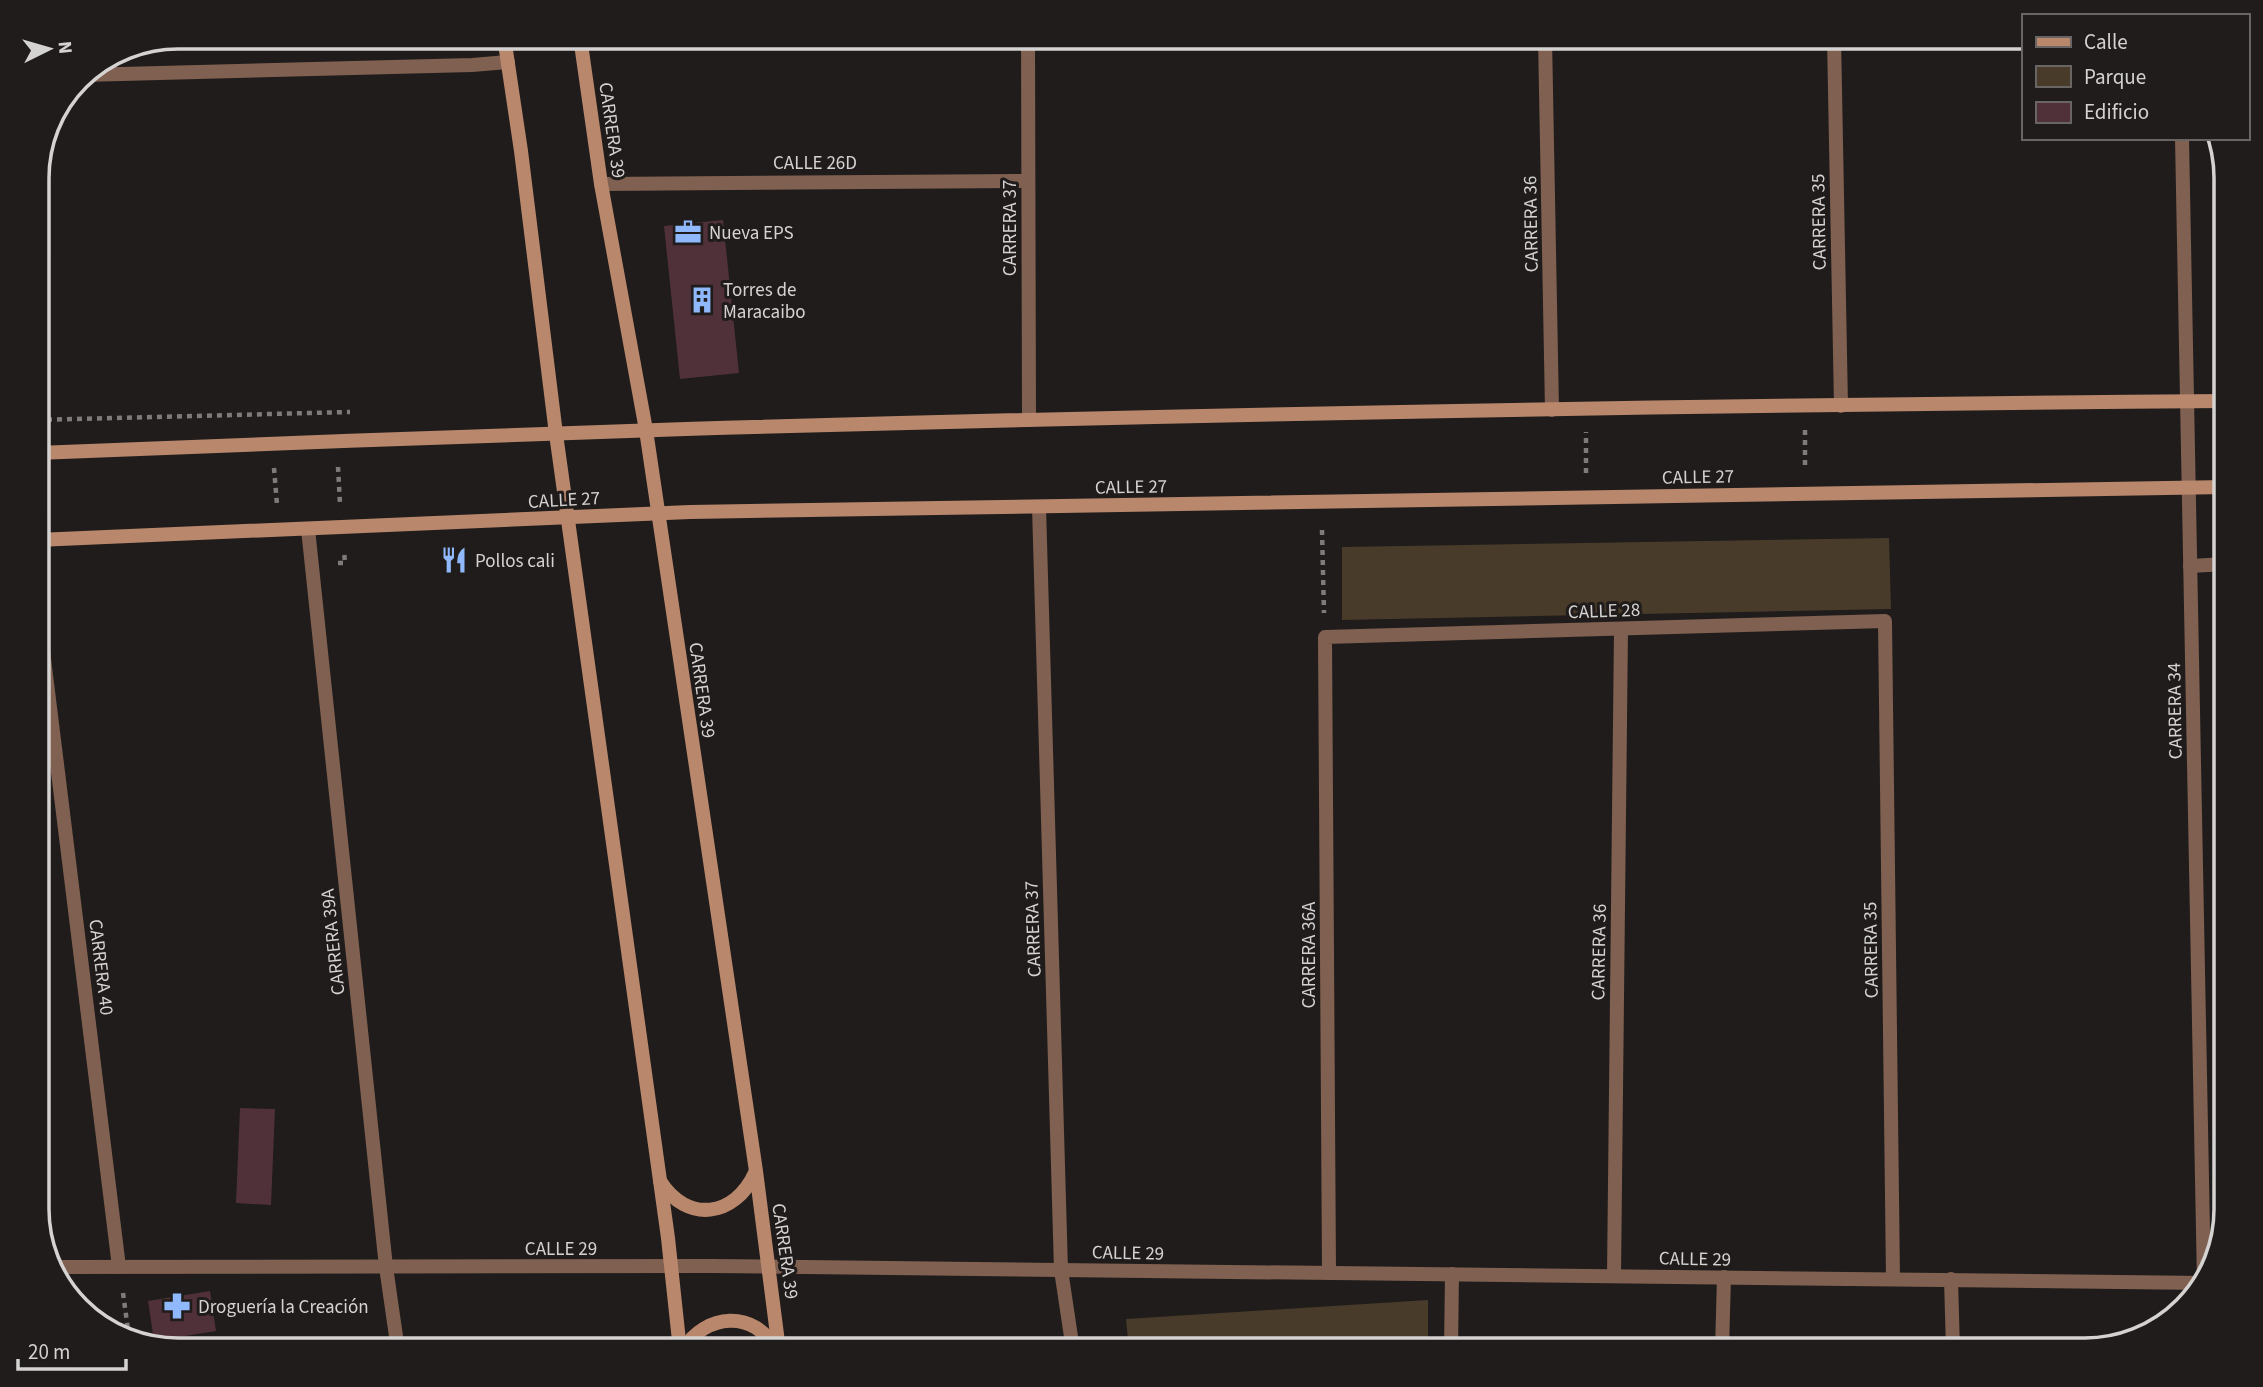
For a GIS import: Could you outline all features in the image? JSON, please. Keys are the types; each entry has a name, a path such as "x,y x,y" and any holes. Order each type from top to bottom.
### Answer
{"main road":[{"path":"506,49 680,1338"},
{"name":"CARRERA 39","path":"582,49 601,184 646,430 769,1267 777,1338"},
{"path":"49,453 646,430 1029,420 2214,401"},
{"name":"CALLE 27","path":"49,540 569,519 658,513 2214,487"},
{"path":"658,1179 667,1192 679,1202 693,1209 709,1210 725,1206 739,1198 749,1186 755,1171"},
{"path":"693,1338 710,1325 738,1321 752,1326 768,1338"}],"street":[{"name":"CARRERA 37","path":"1028,49 1029,420"},
{"name":"CARRERA 36","path":"1545,49 1552,410"},
{"name":"CARRERA 35","path":"1834,49 1841,406"},
{"path":"101,75 508,62"},
{"name":"CARRERA 34","path":"2182,140 2204,1259"},
{"name":"CALLE 26D","path":"601,184 1028,181"},
{"name":"CARRERA 37","path":"1039,507 1061,1270 1071,1338"},
{"name":"CARRERA 39A","path":"308,529 386,1267 396,1338"},
{"path":"2190,566 2214,565"},
{"name":"CARRERA 35","path":"1885,621 1893,1279"},
{"name":"CALLE 28","path":"1325,637 1885,621"},
{"name":"CARRERA 36","path":"1614,1276 1621,628"},
{"name":"CARRERA 36A","path":"1325,637 1329,1273"},
{"name":"CARRERA 40","path":"49,699 119,1267"},
{"name":"CALLE 29","path":"63,1267 769,1267 2191,1283"},
{"path":"1451,1338 1452,1274"},
{"path":"1722,1338 1724,1278"},
{"path":"1951,1279 1953,1338"}],"path":[{"path":"1805,406 1806,494"},
{"path":"1586,409 1586,497"},
{"path":"334,412 342,528"},
{"path":"49,420 362,412"},
{"path":"1322,530 1325,637"},
{"path":"119,1267 128,1327"}],"green space":[{"path":"1889,538 1891,609 1342,620 1342,547"},
{"path":"1428,1300 1428,1338 1128,1338 1126,1319"}],"building":[{"name":"Torres de Maracaibo","path":"723,220 739,373 680,379 664,226"},
{"path":"240,1108 275,1109 271,1205 236,1203"},
{"path":"210,1291 216,1331 174,1338 153,1336 148,1301"}],"place":[{"name":"Nueva EPS","path":"688,232"},
{"name":"Torres de Maracaibo","path":"702,300"},
{"name":"Pollos cali","path":"454,560"},
{"name":"Droguería la Creación","path":"177,1306"}]}
